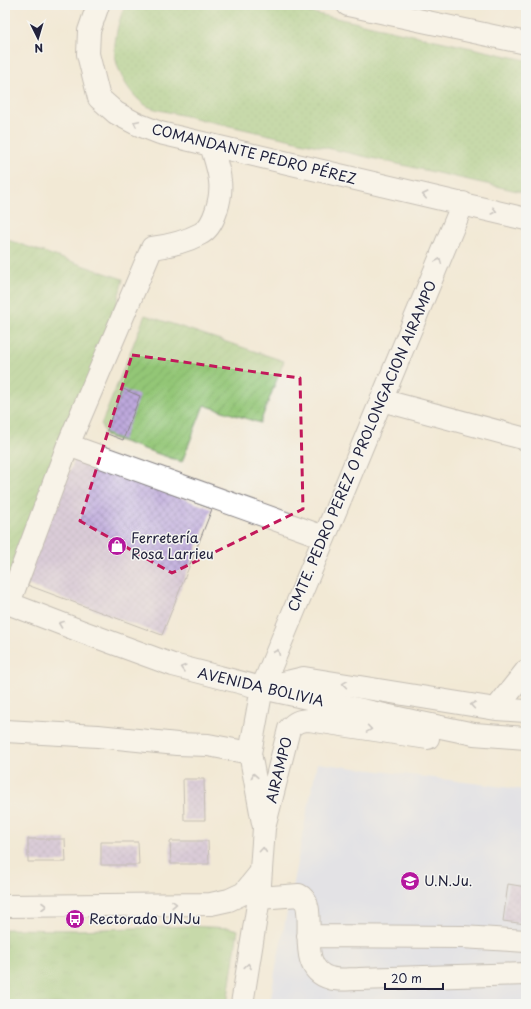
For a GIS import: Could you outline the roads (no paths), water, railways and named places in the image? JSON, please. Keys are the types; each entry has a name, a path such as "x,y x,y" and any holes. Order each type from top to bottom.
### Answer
{"street":[{"name":"COMANDANTE PEDRO PÉREZ","path":"98,5 89,31 88,54 99,98 116,113 136,124 160,133 526,219"},
{"path":"348,5 526,43"},
{"path":"7,602 68,445 152,248 166,246 200,234 206,230 215,214 220,200 220,181 210,145"},
{"name":"CMTE. PEDRO PEREZ O PROLONGACION AIRAMPO","path":"262,688 463,203"},
{"path":"381,400 526,439"},
{"path":"68,445 324,537"},
{"name":"AVENIDA BOLIVIA","path":"7,602 173,665 262,688 474,734 526,738"},
{"path":"496,709 526,671"},
{"path":"262,688 304,678 496,709 526,711"},
{"name":"AIRAMPO","path":"262,688 250,753 264,828"},
{"name":"AVENIDA BOLIVIA","path":"303,720 526,754"},
{"name":"AIRAMPO","path":"242,1004 259,898 264,828 289,729 294,723 303,720"},
{"path":"5,732 98,736 177,744 208,745 250,753"},
{"path":"5,906 211,904 229,900 244,893 261,872"},
{"path":"259,898 298,895 304,897 308,910 309,952 314,966 322,975 331,979 526,974"},
{"path":"308,936 462,936 526,941"}],"place":[{"name":"Ferretería Rosa Larrieu","path":"117,546"},
{"name":"U.N.Ju.","path":"410,881"},
{"name":"Rectorado UNJu","path":"75,919"}]}
